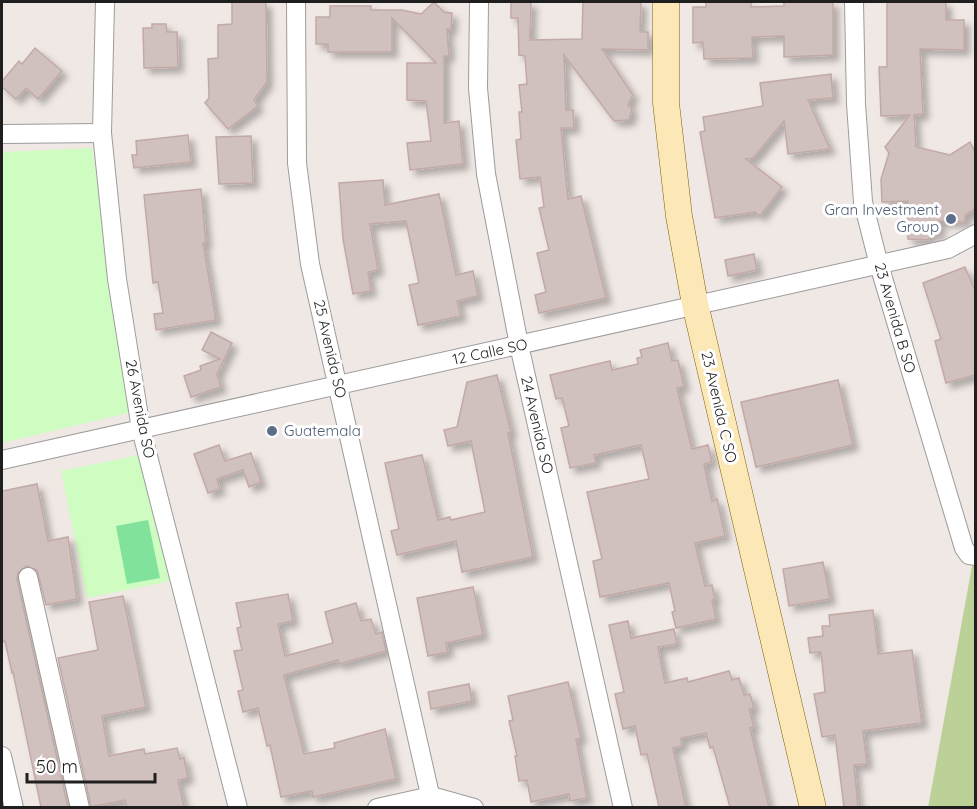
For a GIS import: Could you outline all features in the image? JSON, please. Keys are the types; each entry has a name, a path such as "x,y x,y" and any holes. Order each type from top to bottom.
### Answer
{"street":[{"name":"26 Avenida SO","path":"105,2 102,133 117,279 141,429 238,807"},
{"name":"25 Avenida SO","path":"296,2 297,163 310,264 432,802"},
{"name":"24 Avenida SO","path":"479,2 478,88 486,174 519,345 623,807"},
{"name":"23 Avenida C SO","path":"666,2 666,103 671,156 695,304 813,807"},
{"name":"23 Avenida B SO","path":"854,2 856,104 863,202 879,265 964,548 972,556"},
{"path":"2,134 102,133"},
{"name":"12 Calle SO","path":"2,460 948,249 975,234"},
{"path":"28,578 80,807"},
{"path":"2,756 14,807"},
{"path":"377,807 432,802 474,807"}],"green space":[{"path":"92,148 132,412 2,443 2,152"},
{"path":"144,454 170,581 87,598 61,471"},
{"path":"148,520 160,578 127,584 116,526"},
{"path":"975,564 975,807 928,808 972,566"}],"building":[{"path":"232,2 266,2 267,82 254,100 258,106 228,129 205,103 209,98 208,59 218,58 218,25 232,24"},
{"path":"434,2 444,12 452,13 451,29 447,29 449,56 444,56 444,123 459,121 463,164 410,170 407,143 431,141 426,101 407,100 407,63 436,63 392,18 392,52 328,52 328,44 316,44 316,17 330,17 330,6 371,6 371,10 402,10 421,14"},
{"path":"511,2 531,2 530,40 582,39 583,2 641,2 640,32 648,32 648,50 602,49 633,95 628,105 632,109 629,120 614,121 564,55 566,110 573,110 574,128 561,128 568,199 581,196 606,298 539,313 535,295 546,292 537,253 549,250 539,208 544,207 540,177 520,179 516,140 521,139 519,112 522,112 519,85 527,84 525,56 519,55 518,18 511,18"},
{"path":"706,2 751,2 751,7 784,6 784,2 833,2 833,55 784,57 784,36 752,37 753,58 704,59 703,42 693,43 693,7 706,7"},
{"path":"887,2 946,2 946,20 964,20 964,50 920,49 923,114 914,115 916,147 950,155 970,142 975,152 975,209 965,215 965,222 939,221 939,234 929,233 929,240 908,239 908,201 882,202 881,179 889,153 885,147 910,115 881,116 879,67 887,67"},
{"path":"152,24 166,24 167,32 177,32 178,67 144,68 143,28 152,28"},
{"path":"35,48 62,71 38,99 26,88 16,99 2,87 2,81 19,61 22,64"},
{"path":"831,74 833,98 808,100 830,149 788,154 784,121 753,158 746,159 782,187 760,216 755,212 715,218 700,132 705,131 703,117 763,106 760,83"},
{"path":"188,135 191,162 134,168 132,155 137,155 136,141"},
{"path":"251,136 253,183 219,184 216,137"},
{"path":"383,180 385,205 439,194 456,275 473,271 478,296 457,301 461,316 418,325 409,285 419,283 406,221 370,224 378,270 368,272 371,291 353,294 343,239 339,183"},
{"path":"201,189 206,243 203,243 216,320 156,330 154,314 163,313 158,282 153,283 144,195"},
{"path":"754,254 757,270 728,276 725,260"},
{"path":"965,267 975,290 975,375 946,383 935,341 941,339 923,283"},
{"path":"211,332 232,343 217,374 221,387 191,397 184,376 201,370 200,366 220,359 202,350"},
{"path":"668,343 672,361 678,360 684,386 677,388 692,449 708,445 712,462 704,464 712,501 717,499 725,536 695,543 705,586 712,585 716,619 676,628 669,583 600,597 593,561 602,559 587,492 649,479 641,445 594,455 596,463 570,468 561,428 569,426 562,398 556,399 550,375 610,361 612,370 638,364 637,358 642,357 640,350"},
{"path":"497,375 511,432 508,433 533,557 462,572 456,541 397,555 391,531 399,529 385,463 422,455 438,520 450,517 451,520 485,512 471,441 448,446 444,430 457,427 467,382"},
{"path":"838,380 853,445 756,467 741,402"},
{"path":"219,445 225,461 251,453 261,482 249,487 243,470 217,479 220,489 208,493 194,454"},
{"path":"37,484 48,541 68,537 77,599 46,605 37,570 26,566 18,573 17,579 68,807 41,807 13,672 5,641 2,642 2,491"},
{"path":"823,562 830,599 789,606 783,569"},
{"path":"473,587 483,635 446,643 448,652 428,656 417,598"},
{"path":"288,594 293,621 278,624 285,656 333,643 325,612 356,603 361,621 371,619 376,634 382,632 386,651 339,664 338,660 284,675 304,754 335,748 334,743 385,729 396,779 313,797 312,791 281,797 270,745 267,746 258,708 243,712 238,691 243,690 234,651 242,650 237,628 241,627 236,603"},
{"path":"123,596 146,707 102,716 109,756 144,749 145,754 177,748 180,759 184,758 188,778 178,780 184,807 127,807 125,800 91,807 58,658 98,650 89,602"},
{"path":"873,610 878,654 912,650 922,723 863,731 867,764 854,765 858,807 844,807 835,735 822,737 814,694 825,692 821,652 810,653 808,638 823,636 822,626 830,626 829,615"},
{"path":"628,621 631,638 674,629 677,644 658,647 665,683 687,678 688,682 729,671 732,680 739,678 744,695 750,694 754,708 749,709 754,727 750,728 769,807 730,807 713,747 710,748 706,733 681,738 682,746 673,748 686,807 659,807 647,754 641,755 635,726 623,729 615,694 624,692 609,625"},
{"path":"568,682 581,738 576,739 587,798 570,801 569,794 531,802 527,780 519,781 515,756 517,756 509,721 513,720 508,696"},
{"path":"469,684 472,701 431,709 428,692"}],"place":[{"name":"Gran Investment Group","path":"951,219"},
{"name":"Guatemala","path":"272,431"}]}
